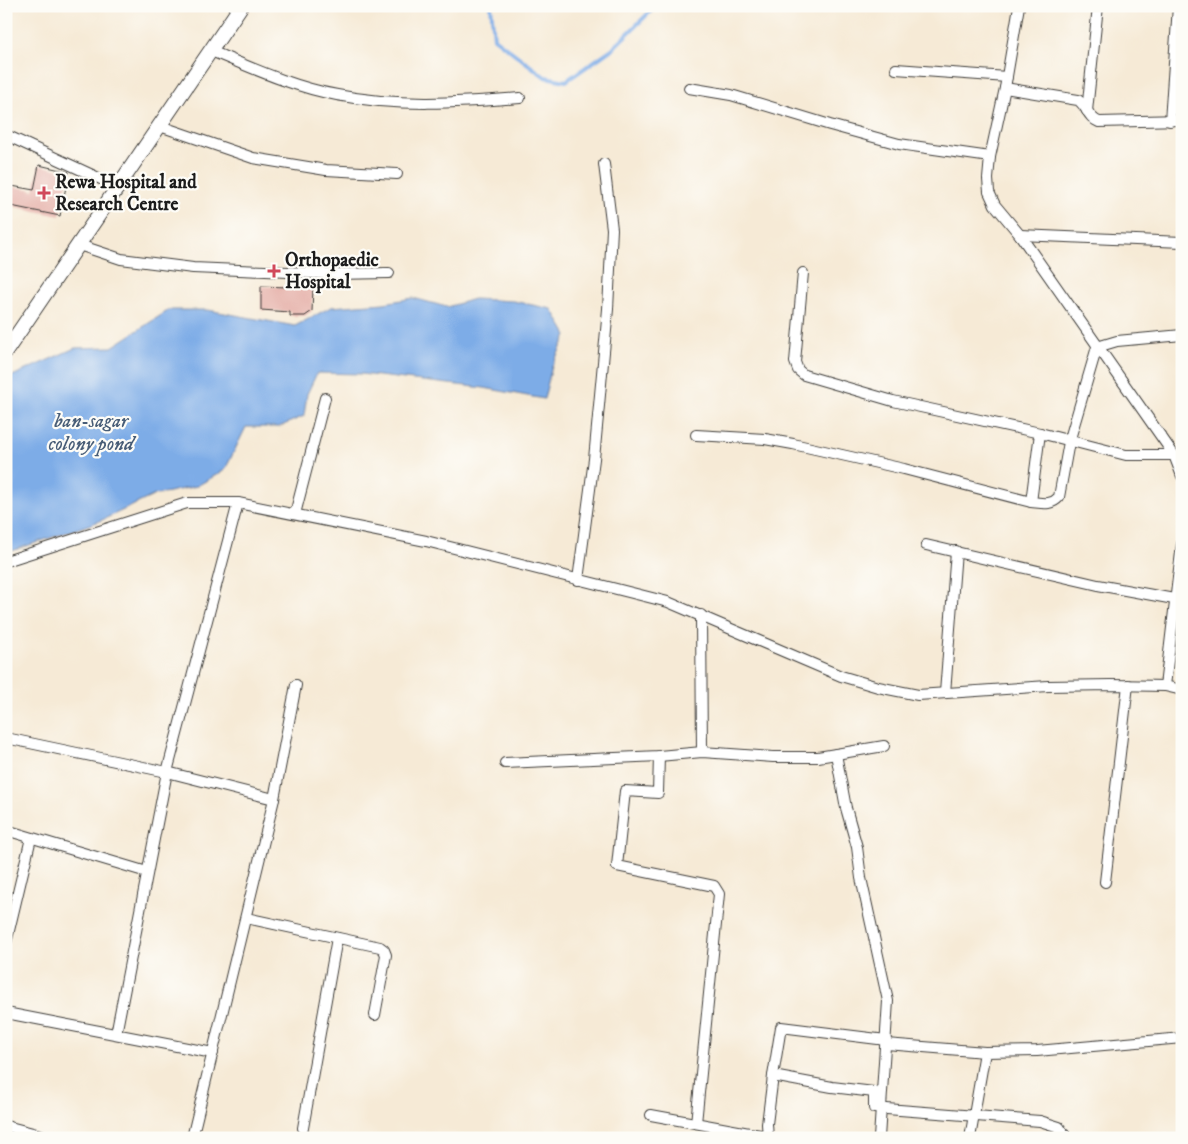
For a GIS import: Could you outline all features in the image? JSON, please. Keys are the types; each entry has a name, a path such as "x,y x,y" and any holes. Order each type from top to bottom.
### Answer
{"main road":[{"path":"6,351 241,6"}],"street":[{"path":"1019,6 1005,88 990,157 989,192 995,205 1020,235 1174,455 1182,476"},
{"path":"1087,110 1098,6"},
{"path":"1170,121 1178,6"},
{"path":"211,51 274,77 336,95 380,101 451,103 520,98"},
{"path":"896,69 1007,77"},
{"path":"689,88 731,94 899,144 990,157"},
{"path":"1005,88 1078,100 1083,104 1090,117 1105,123 1182,120"},
{"path":"160,126 252,158 326,170 397,174"},
{"path":"6,135 118,187"},
{"path":"578,580 594,459 608,310 612,229 604,164"},
{"path":"1020,235 1182,242"},
{"path":"79,245 121,259 193,268 334,274 389,273"},
{"path":"803,273 795,362 798,370 804,375 893,401 1040,433 1069,442 1126,455 1174,455"},
{"path":"1097,347 1117,341 1182,335"},
{"path":"696,435 765,439 793,444 904,469 1030,502 1050,504 1059,497 1069,442 1097,347"},
{"path":"295,514 325,398"},
{"path":"1030,502 1040,433"},
{"path":"6,561 187,503 238,503 426,541 668,602 840,676 878,687 918,695 1048,686 1164,686 1182,690"},
{"path":"116,1034 167,772 238,503"},
{"path":"1164,686 1182,544"},
{"path":"926,545 1098,585 1174,599"},
{"path":"945,693 956,551"},
{"path":"701,616 702,752"},
{"path":"192,1138 274,799 296,685"},
{"path":"1105,882 1128,685"},
{"path":"6,738 167,772 274,799"},
{"path":"505,763 659,756 702,752 773,757 818,757 884,746"},
{"path":"836,754 888,1001 879,1138"},
{"path":"659,756 658,793 625,791 617,866 714,886 718,891 696,1123"},
{"path":"6,830 148,872"},
{"path":"6,943 31,838"},
{"path":"246,918 380,947 384,950 386,956 375,1014"},
{"path":"303,1128 337,938"},
{"path":"6,1013 213,1053"},
{"path":"651,1115 760,1135 766,1138 781,1026 886,1042 985,1052 1037,1050 1182,1038"},
{"path":"970,1138 985,1052"},
{"path":"773,1076 832,1087 874,1092 874,1108 1040,1121 1059,1127 1067,1138"},
{"path":"6,1126 52,1138"}],"water":[{"name":"ban-sagar colony pond","path":"413,298 447,307 474,299 513,301 552,309 567,335 552,366 544,399 484,388 361,374 317,373 307,394 304,416 279,427 246,427 225,470 197,486 155,495 100,521 6,553 6,383 10,377 75,348 112,347 169,310 208,310 295,326 331,307 384,303"}],"building":[{"path":"39,165 69,172 60,216 6,205 6,185 34,190"},
{"path":"261,286 313,288 312,311 305,316 290,316 290,312 261,310"}],"waterway":[{"path":"491,6 494,38 545,77 566,81 612,49 656,6"}],"place":[{"name":"Rewa Hospital and Research Centre","path":"44,193"},
{"name":"Orthopaedic Hospital","path":"274,271"}]}
